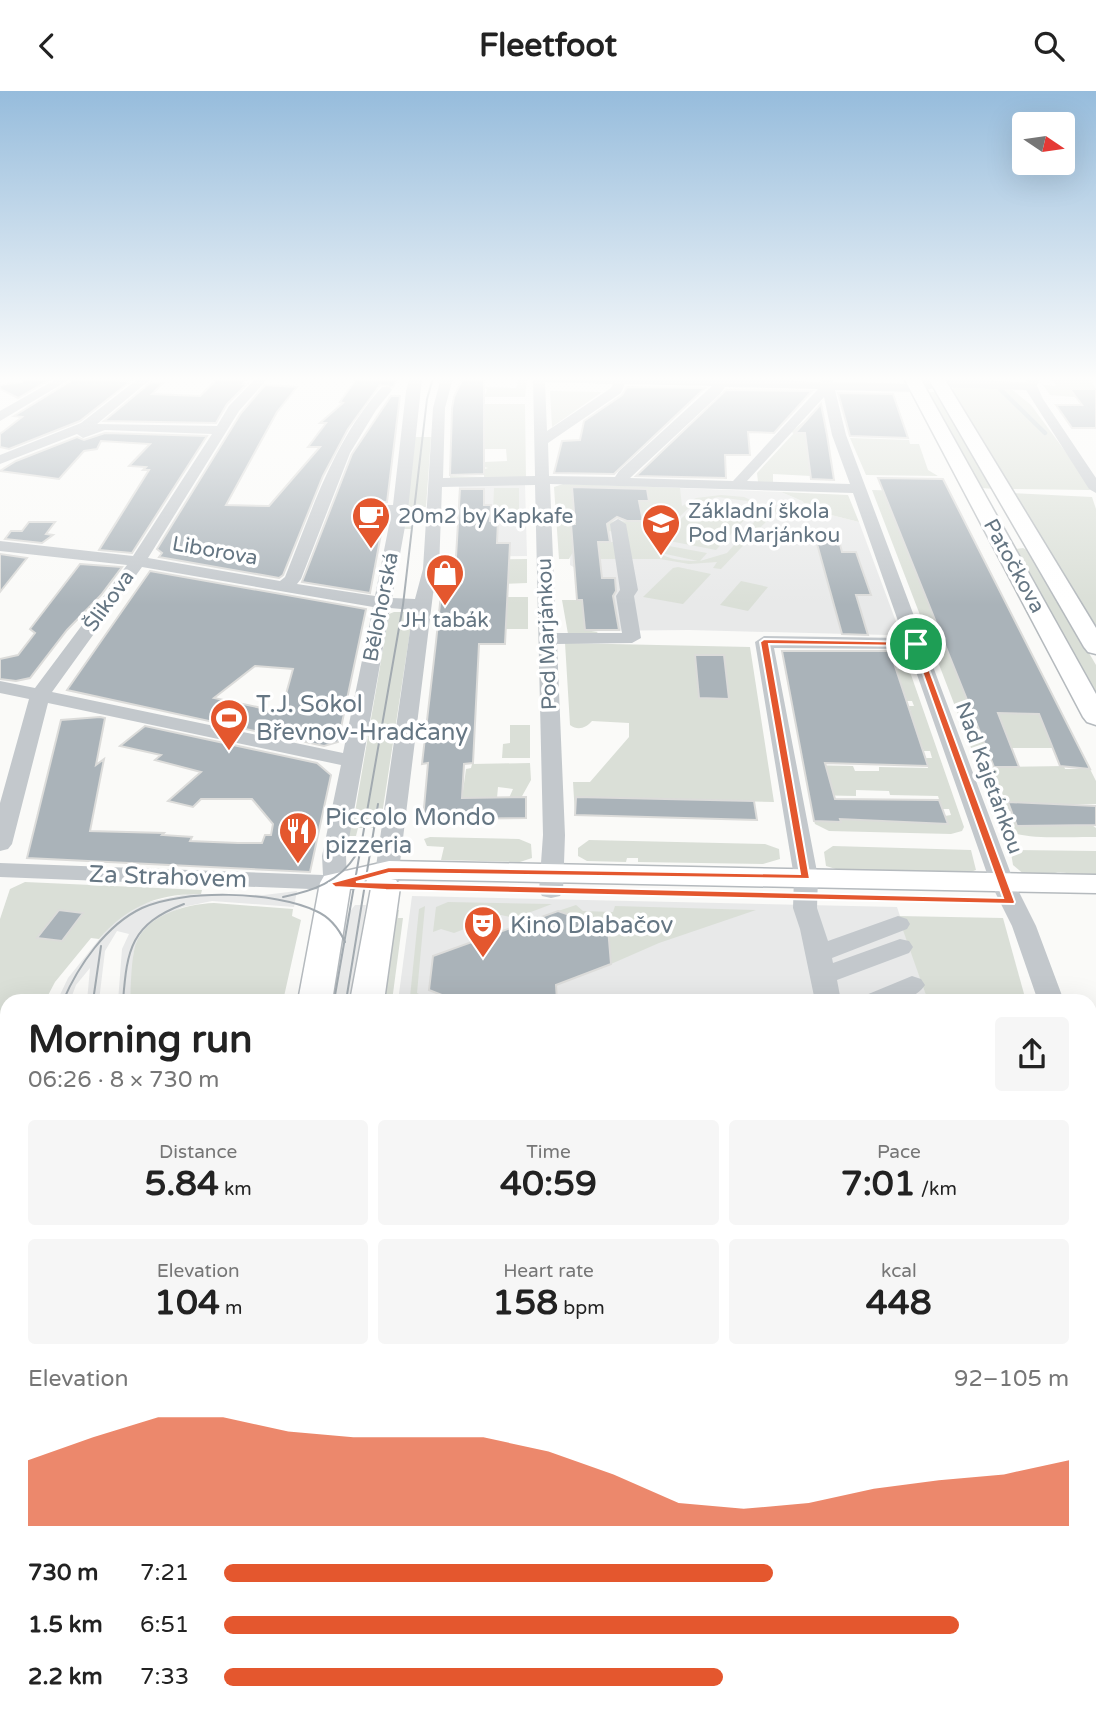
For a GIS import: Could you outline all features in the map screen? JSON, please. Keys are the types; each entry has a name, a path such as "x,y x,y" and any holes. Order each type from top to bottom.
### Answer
{"main road":[{"name":"Patočkova","path":"954,454 1096,717"},
{"name":"Patočkova","path":"981,454 1096,647"},
{"path":"994,529 1009,536 1017,536 1026,530"},
{"path":"1006,551 1014,544 1038,549"},
{"path":"335,883 387,879 1006,892 1096,904"},
{"name":"Bělohorská","path":"368,994 387,879"},
{"name":"Bělohorská","path":"316,994 335,883"},
{"path":"1006,892 1096,884"}],"street":[{"path":"0,460 17,454"},
{"name":"Šlikova","path":"0,844 40,695 138,561 205,454"},
{"path":"284,587 293,579 345,454"},
{"name":"Bělohorská","path":"335,883 334,856 400,509 406,454"},
{"name":"Bělohorská","path":"387,879 393,844 391,829 422,605 431,569 436,454"},
{"name":"Pod Marjánkou","path":"541,454 554,835 552,882"},
{"path":"621,481 624,474 646,454"},
{"path":"739,486 740,480 764,454"},
{"name":"Nad Kajetánkou","path":"848,454 1006,892 1024,926 1048,994"},
{"path":"1075,454 1096,489"},
{"path":"434,483 621,481 859,489"},
{"path":"367,510 400,509"},
{"path":"546,639 632,638 625,596 629,590 618,524"},
{"name":"Liborova","path":"0,546 138,561 382,603 422,605"},
{"path":"899,936 822,977 804,887 764,642 916,644"},
{"path":"0,687 352,761"},
{"name":"Za Strahovem","path":"0,870 335,883"},
{"path":"891,994 912,985"}],"shaded area":[{"path":"412,454 430,454 426,507 412,507 411,529 404,529"},
{"path":"506,454 526,454 526,480 450,481 450,476 484,477 484,469 488,468 484,467 484,462 507,461"},
{"path":"775,454 808,454 811,476 773,474 773,483 758,482 757,473"},
{"path":"857,454 922,454 928,470 938,476 866,475"},
{"path":"962,454 974,454 994,489 981,488"},
{"path":"989,454 1067,454 1085,478 1090,490 1010,489"},
{"path":"525,484 527,556 456,557 459,485"},
{"path":"563,484 680,488 682,506 696,498 721,495 744,497 769,508 779,508 721,569 713,568 717,562 689,564 660,559 600,559 598,542 614,542 613,531 597,532 595,522 642,521 641,513 571,524 573,552 569,559 559,559 554,487","holes":["718,497 747,501 763,512 727,553 700,561 707,553 669,546 661,553 653,544 693,504","661,553 698,561 679,560"]},
{"path":"570,484 781,492 802,501 811,510 859,522 898,627 887,635 689,630 585,631 582,600 577,600 575,568 570,565 571,524 579,524"},
{"path":"494,488 519,488 519,511 493,511"},
{"path":"872,490 911,491 889,507 893,516 928,517 901,536 906,548 943,549 915,571 921,585 942,586 946,606 929,606 935,622 976,623 1024,638 1031,652 947,651 954,668 1040,670 1054,697 966,695 968,703 964,703 965,707 969,707 973,714 1017,713 1063,717 1079,748 1010,748 986,745 988,754 983,754 984,758 990,758 994,767 1064,766 1065,769 1090,769 1096,781 1096,804 1035,805 1033,802 1008,802 1011,811 1003,811 1005,816 1014,816 1017,826 1092,825 1096,828 1096,837 1031,836 1008,831 1001,826"},
{"path":"781,492 848,495 859,522 811,510 802,501"},
{"path":"1012,493 1092,497 1096,509 1096,633"},
{"path":"695,506 749,515 716,550 659,539"},
{"path":"1023,548 1029,551 1096,665 1096,700 1015,549"},
{"path":"527,559 527,583 497,584 497,574 443,575 445,560"},
{"path":"673,568 711,574 683,604 643,597"},
{"path":"741,581 768,587 748,611 720,605"},
{"path":"493,597 528,597 528,629 491,629"},
{"path":"562,600 583,600 585,630 598,632 568,634"},
{"path":"413,612 380,828 358,828 356,836 347,836 354,818 389,614"},
{"path":"565,643 750,647 774,802 577,797 575,815 573,782 590,782 629,737 629,723 592,721 579,728 570,725","holes":["695,655 724,655 728,699 699,698"]},
{"path":"909,669 964,827 962,831 951,834 829,831 815,824 814,821 840,822 840,819 947,824 945,816 951,815 949,809 942,809 938,796 890,795 889,791 856,790 856,796 809,795 803,765 853,766 855,771 879,771 879,767 928,768 926,758 932,758 930,751 924,751 921,744 799,741 793,711 911,713 909,706 914,706 912,701 907,701 904,692 788,685 785,670"},
{"path":"510,725 530,725 530,758 502,758 503,744 510,743"},
{"path":"530,763 531,780 521,798 509,798 513,789 498,787 497,798 462,798 466,769 471,768 472,764"},
{"path":"424,839 519,839 531,844 532,858 520,862 441,860 444,847 427,846"},
{"path":"589,840 765,844 779,849 780,859 763,864 638,862 638,858 627,858 626,862 587,861 578,856 578,848"},
{"path":"833,846 971,850 976,870 965,874 839,870 826,866 824,852"},
{"path":"1013,850 1096,851 1096,878 1070,873 1055,873 1053,877 1026,876 1013,865"},
{"path":"25,882 202,890 201,894 157,899 120,918 99,939 91,938 55,982 49,994 0,994 0,919 10,889","holes":["59,910 82,913 62,941 38,938"]},
{"path":"297,891 294,907 212,901 183,907 160,918 142,933 134,951 131,994 119,994 122,949 129,934 117,931 105,951 100,994 88,994 90,968 76,985 73,994 60,994 68,978 109,927 123,914 144,903 187,894 264,895"},
{"path":"412,896 897,907 926,994 399,994"},
{"path":"448,902 552,904 515,918 501,915 454,933 441,929 433,932 436,907"},
{"path":"202,904 293,909 292,916 301,920 285,994 130,994 134,951 145,929 165,914"},
{"path":"355,905 366,905 351,994 329,994 342,922"},
{"path":"576,905 583,911 613,912 615,906 756,910 659,943 611,964 608,928 558,911"},
{"path":"425,906 419,994 410,994 419,909"},
{"path":"393,910 399,910 398,918 403,918 393,994 381,994"},
{"path":"898,916 1003,918 1024,994 926,994"}],"building":[{"path":"34,454 81,454 59,479 0,471"},
{"path":"140,454 195,454 132,553 99,550 149,470 143,470 146,467 129,466"},
{"path":"216,454 254,454 226,505 269,506 314,454 335,454 323,476 283,575 279,578 159,557 162,553 157,549"},
{"path":"352,454 393,454 387,502 367,502 357,509 366,517 384,518 370,593 302,582"},
{"path":"451,454 484,454 484,474 450,475"},
{"path":"559,454 635,454 614,474 554,473"},
{"path":"659,454 750,454 725,455 726,478 636,476"},
{"path":"808,454 830,454 834,480 811,479"},
{"path":"878,478 943,479 1090,769 1060,766 1039,714 998,713 1019,767 994,767"},
{"path":"572,487 647,489 649,501 639,501 643,521 627,521 617,517 607,524 610,542 598,542 602,578 615,578 616,591 613,596 619,630 585,630 582,600 577,600 571,524 575,524"},
{"path":"460,489 484,489 484,505 491,505 490,521 498,521 497,543 510,543 505,644 479,644 473,763 464,764 462,798 526,797 526,818 423,819 428,763 422,764 443,575 455,574"},
{"path":"29,522 55,522 46,534 53,535 42,543 5,539 11,531 22,531"},
{"path":"814,533 837,533 842,552 856,552 871,595 856,595 868,635 842,634"},
{"path":"0,554 27,558 0,592"},
{"path":"80,564 122,567 101,595 67,630 30,678 16,681 0,679 0,659 18,655 35,633 30,629"},
{"path":"150,571 366,609 338,742 324,746 67,690","holes":["255,666 293,669 281,712 214,698"]},
{"path":"782,651 890,651 928,766 825,763 835,799 939,800 948,824 840,819 841,822 814,821"},
{"path":"695,655 724,655 729,699 699,698"},
{"path":"105,718 96,765 104,759 90,831 164,833 162,835 192,837 190,841 238,843 262,843 265,835 271,835 273,824 252,799 201,799 193,807 168,801 201,772 155,760 161,755 120,746 145,726 317,763 331,775 310,872 27,858 61,720"},
{"path":"576,797 754,801 757,820 575,815"},
{"path":"1008,802 1096,806 1096,825 1017,826"},
{"path":"59,910 83,913 62,941 37,938"},
{"path":"558,911 608,928 611,964 556,985 557,994 439,994 429,990 433,956"}],"tram line":[{"path":"344,941 403,605 421,454"},
{"path":"347,994 378,804"},
{"path":"283,897 305,892 333,879 356,855"},
{"path":"67,994 85,961 105,936 129,915 160,902 204,895 277,899 298,904 326,917 344,941"},
{"path":"124,994 130,953 142,930 153,920 184,904"},
{"path":"335,994 344,941"},
{"path":"94,994 101,946"}],"place":[{"name":"20m2 by Kapkafe","path":"371,550"},
{"name":"Základní škola Pod Marjánkou","path":"661,557"},
{"name":"JH tabák","path":"445,607"},
{"name":"T.J. Sokol Břevnov-Hradčany","path":"229,752"},
{"name":"Piccolo Mondo pizzeria","path":"298,865"},
{"name":"Kino Dlabačov","path":"483,959"}],"route":[{"path":"764,642 916,644 1010,902 386,887 335,883 389,870 806,877 764,642"}]}
